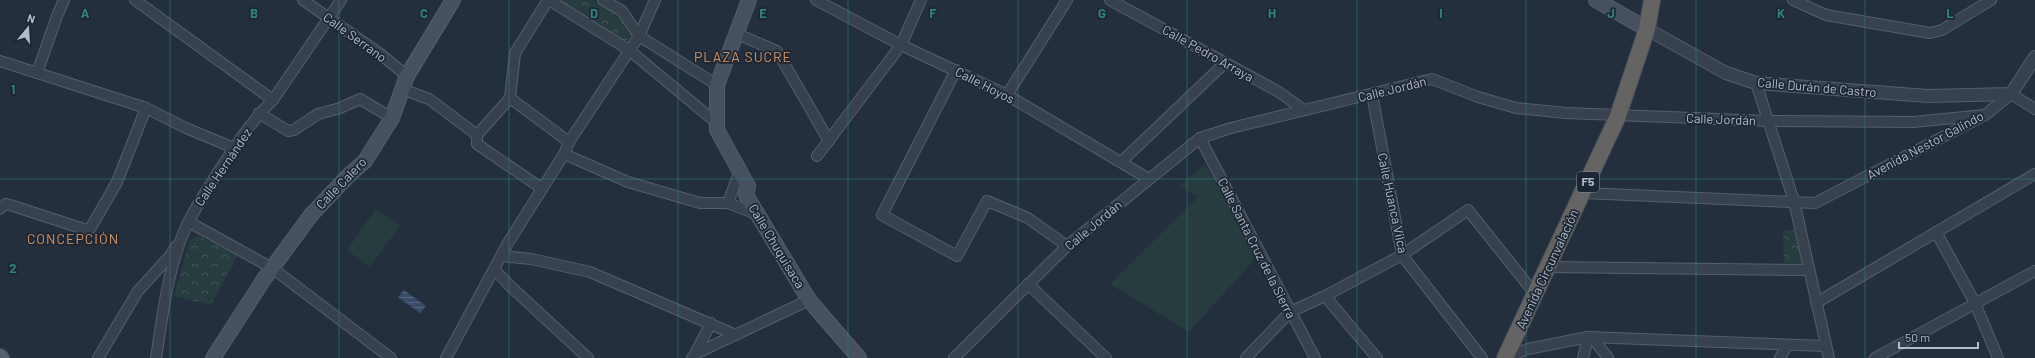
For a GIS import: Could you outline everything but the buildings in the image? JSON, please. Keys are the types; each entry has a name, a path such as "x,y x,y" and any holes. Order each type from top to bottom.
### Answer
{"highway":[{"name":"Avenida Circunvalación","path":"1505,357 1618,116 1634,73 1647,29 1652,0"}],"main road":[{"name":"Calle Calero","path":"213,358 264,279 311,215 348,176 365,161 392,118 404,83 454,0"},
{"path":"717,85 749,0"},
{"name":"Calle Durán de Castro","path":"1596,0 1647,29"},
{"name":"Calle Chuquisaca","path":"717,85 718,130 748,186 746,195 809,300 859,358"}],"street":[{"path":"37,73 64,0"},
{"path":"135,0 146,3 274,100"},
{"name":"Calle Serrano","path":"303,0 379,53 404,83"},
{"name":"Calle Hernández","path":"156,358 168,292 181,238 194,210 234,148 259,113 274,100 342,0"},
{"path":"541,188 477,144 477,135 510,98 514,53 549,0"},
{"name":"Calle Chuquisaca","path":"549,0 629,50 718,124"},
{"path":"603,0 622,12 639,36 717,85"},
{"path":"446,358 541,188 564,154 568,142 639,36 655,0"},
{"name":"Calle Hoyos","path":"816,0 901,45 1007,95 1149,180"},
{"path":"817,156 901,45 921,0"},
{"path":"1007,95 1067,0"},
{"name":"Calle Pedro Arraya","path":"1110,0 1279,92 1304,110"},
{"path":"1798,1 1826,15 1930,33 1942,30 1991,0"},
{"name":"Calle Durán de Castro","path":"1647,29 1726,73 1756,83 1928,96 2011,94"},
{"path":"736,34 777,51 829,140"},
{"name":"Avenida Nestor Galindo","path":"1583,193 1815,203 1985,115 2011,94 2035,57"},
{"path":"0,61 146,108 186,128 234,148"},
{"path":"1121,162 1225,63"},
{"path":"956,70 882,215 957,256 987,201 1028,218 1067,246"},
{"name":"Calle Jordán","path":"954,358 1067,246 1200,138 1231,128 1432,78 1478,97 1516,108 1566,113 1769,121 1913,122 1985,115"},
{"path":"404,83 429,99 477,135"},
{"path":"1756,83 1794,201 1808,270 1829,358"},
{"name":"Calle Huanca Vilca","path":"1372,94 1402,255 1482,358"},
{"path":"2011,94 2035,109"},
{"path":"510,98 568,142"},
{"path":"259,113 288,131 294,130 318,114 340,108 360,99 392,118"},
{"path":"0,209 6,204 87,230 92,226 117,182 146,108"},
{"name":"Calle Santa Cruz de la Sierra","path":"1200,138 1315,358"},
{"path":"564,154 628,182 700,203 728,203 758,215"},
{"path":"728,203 740,170"},
{"path":"1816,303 2035,174"},
{"path":"1246,358 1290,312 1325,296 1402,255 1468,210 1535,294"},
{"path":"188,222 272,268 391,358"},
{"path":"1936,232 1975,303 1998,358"},
{"path":"98,358 138,291 170,256 181,238"},
{"path":"502,256 531,259 590,272 736,335"},
{"path":"1548,267 1808,270"},
{"path":"495,270 510,286 588,358"},
{"path":"1875,358 2035,271"},
{"path":"1028,284 1106,358"},
{"path":"1325,296 1377,358"},
{"path":"694,356 809,300"},
{"path":"694,356 711,323"},
{"path":"1505,357 1528,348 1590,338 1825,346"},
{"path":"1583,358 1590,338"},
{"path":"1590,338 1608,358"},
{"path":"1780,358 1787,345"}],"green space":[{"path":"559,0 592,0 617,15 630,31 630,37 627,41 622,42"},
{"path":"1205,164 1257,257 1189,332 1110,284 1198,197 1179,186"},
{"path":"376,209 400,226 370,267 347,250"},
{"path":"1794,230 1802,264 1784,263 1783,231"},
{"path":"199,236 238,255 211,305 174,296 190,240"}],"water":[{"path":"404,290 426,306 420,313 398,297"}],"district":[{"name":"PLAZA SUCRE","path":"743,57"},
{"name":"CONCEPCIÓN","path":"73,239"}]}
